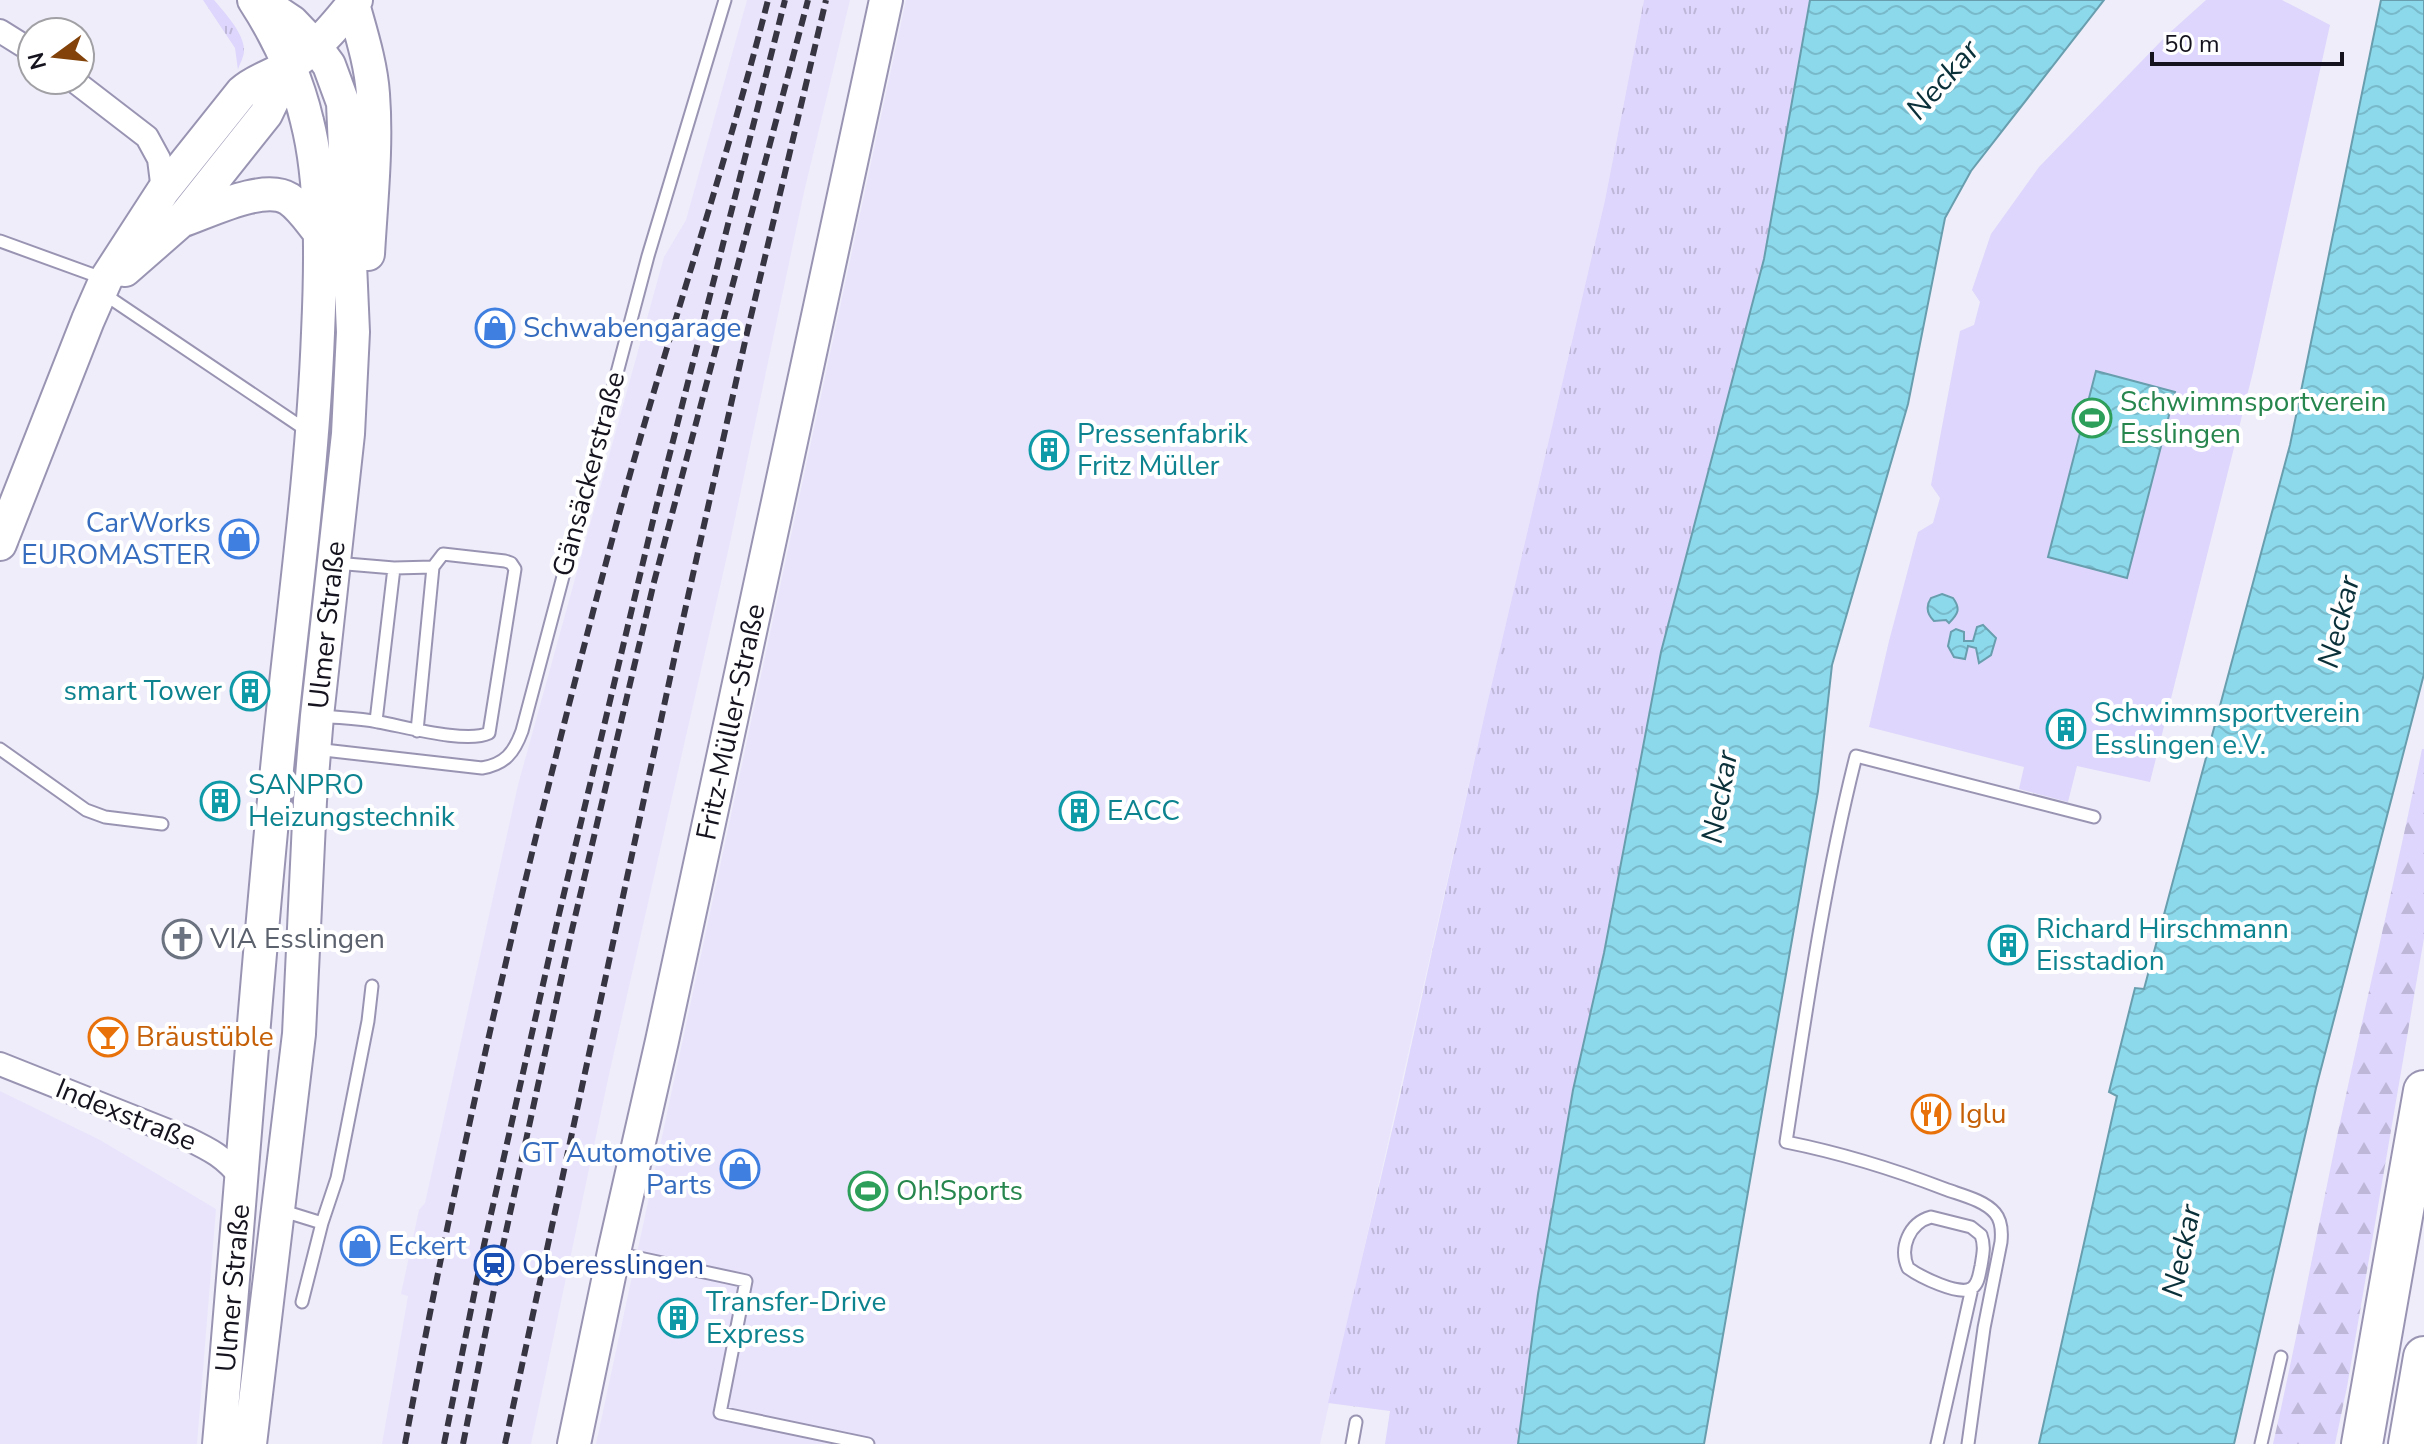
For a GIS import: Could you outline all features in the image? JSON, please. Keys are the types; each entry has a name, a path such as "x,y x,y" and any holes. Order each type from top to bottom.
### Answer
{"highway":[{"path":"2362,1444 2424,1091"},
{"path":"2409,1444 2424,1357"}],"main road":[{"name":"Ulmer Straße","path":"250,1444 303,982 314,749 348,434 353,332 343,103 329,65 315,46 292,22 257,0"},
{"name":"Ulmer Straße","path":"219,1444 273,802 312,434 319,300 319,232 313,151 307,119 289,66 257,0"},
{"name":"Fritz-Müller-Straße","path":"574,1444 886,0"},
{"path":"0,544 103,285 163,191 249,85 289,66 315,46 354,2"},
{"path":"353,332 368,259 374,161 373,92 354,2"},
{"path":"103,285 181,221 266,114 289,66"},
{"path":"181,221 246,198 276,194 298,206 319,232"},
{"name":"Ulmer Straße","path":"246,1131 255,1164 279,1210"}],"street":[{"path":"94,96 147,137 159,159 163,191"},
{"name":"Indexstraße","path":"0,1064 214,1151 242,1179"}],"lane":[{"name":"Gänsäckerstraße","path":"314,749 474,768 497,765 514,750 522,731 648,256 725,0"},
{"path":"0,241 103,285 312,434"},
{"path":"317,716 376,721 417,731 478,736 489,733 515,576 511,563 443,554 433,567 417,731"},
{"path":"333,563 394,568 433,567"},
{"path":"376,721 394,568"},
{"path":"0,749 86,810 105,817 162,824"},
{"path":"1968,1444 1984,1328 2002,1233 1998,1216 1975,1200 1894,1170 1837,1152 1786,1142 1839,824 1856,756 2094,817"},
{"path":"302,1302 337,1178 372,986"},
{"path":"279,1210 322,1223"},
{"path":"1937,1444 1975,1284 1984,1249 1981,1235 1976,1230 1931,1217 1913,1228 1905,1248 1904,1258 1908,1268 1953,1289 1967,1291 1975,1284 1992,1282"},
{"path":"614,1252 746,1281 720,1413 868,1444"},
{"path":"2261,1444 2281,1357"},
{"path":"1352,1444 1356,1422"}],"shaded area":[{"path":"747,0 850,0 804,192 729,547 608,1079 531,1444 382,1444 408,1296 401,1294 419,1210 425,1203 518,785 664,257 686,220"},
{"path":"906,0 1644,0 1605,200 1485,713 1320,1444 596,1444"},
{"path":"0,1091 100,1140 216,1209 197,1444 0,1444"}],"green space":[{"path":"203,0 214,0 241,38 244,53 238,70 235,48"},
{"path":"1644,0 1810,0 1764,259 1683,566 1573,1090 1538,1294 1518,1444 1385,1444 1390,1411 1328,1403 1605,200"},
{"name":"Schwimmsportverein Esslingen","path":"2206,0 2282,0 2330,25 2253,372 2150,782 2077,766 2068,802 2019,789 2024,767 1869,727 1918,532 1933,523 1940,498 1931,485 1960,331 1974,325 1980,302 1972,290 1991,234 2039,167 2166,36"},
{"path":"2422,749 2424,938 2335,1444 2273,1444 2336,1141"}],"water":[{"name":"Neckar","path":"1810,0 2104,0 1971,171 1945,218 1908,404 1832,665 1818,791 1704,1444 1518,1444 1538,1294 1573,1090 1604,953 1661,652 1764,259"},
{"name":"Neckar","path":"2381,0 2424,0 2424,674 2316,1088 2234,1444 2039,1444 2117,1096 2109,1092 2135,988 2144,989 2290,445"},
{"path":"2096,371 2175,392 2127,578 2048,557"},
{"path":"1942,594 1953,598 1958,608 1949,623 1946,620 1934,621 1928,610 1931,598"},
{"path":"1983,625 1996,638 1991,655 1979,663 1976,648 1968,646 1965,659 1954,657 1948,646 1951,632 1956,629 1964,632 1964,641 1973,641 1977,627"}],"railway":[{"path":"405,1444 477,1089 561,737 622,503 734,126 768,0"},
{"path":"444,1444 484,1245 556,927 656,508 785,0"},
{"path":"463,1444 571,934 654,582 808,0"},
{"path":"505,1444 675,655 826,0"}],"place":[{"name":"Schwabengarage","path":"495,328"},
{"name":"Schwimmsportverein Esslingen","path":"2092,418"},
{"name":"Pressenfabrik Fritz Müller","path":"1049,450"},
{"name":"CarWorks EUROMASTER","path":"239,539"},
{"name":"smart Tower","path":"250,691"},
{"name":"Schwimmsportverein Esslingen e.V.","path":"2066,729"},
{"name":"SANPRO Heizungstechnik","path":"220,801"},
{"name":"EACC","path":"1079,811"},
{"name":"VIA Esslingen","path":"182,939"},
{"name":"Richard Hirschmann Eisstadion","path":"2008,945"},
{"name":"Bräustüble","path":"108,1037"},
{"name":"Iglu","path":"1931,1114"},
{"name":"GT Automotive Parts","path":"740,1169"},
{"name":"Oh!Sports","path":"868,1191"},
{"name":"Eckert","path":"360,1246"},
{"name":"Oberesslingen","path":"494,1265"},
{"name":"Transfer-Drive Express","path":"678,1318"}]}
